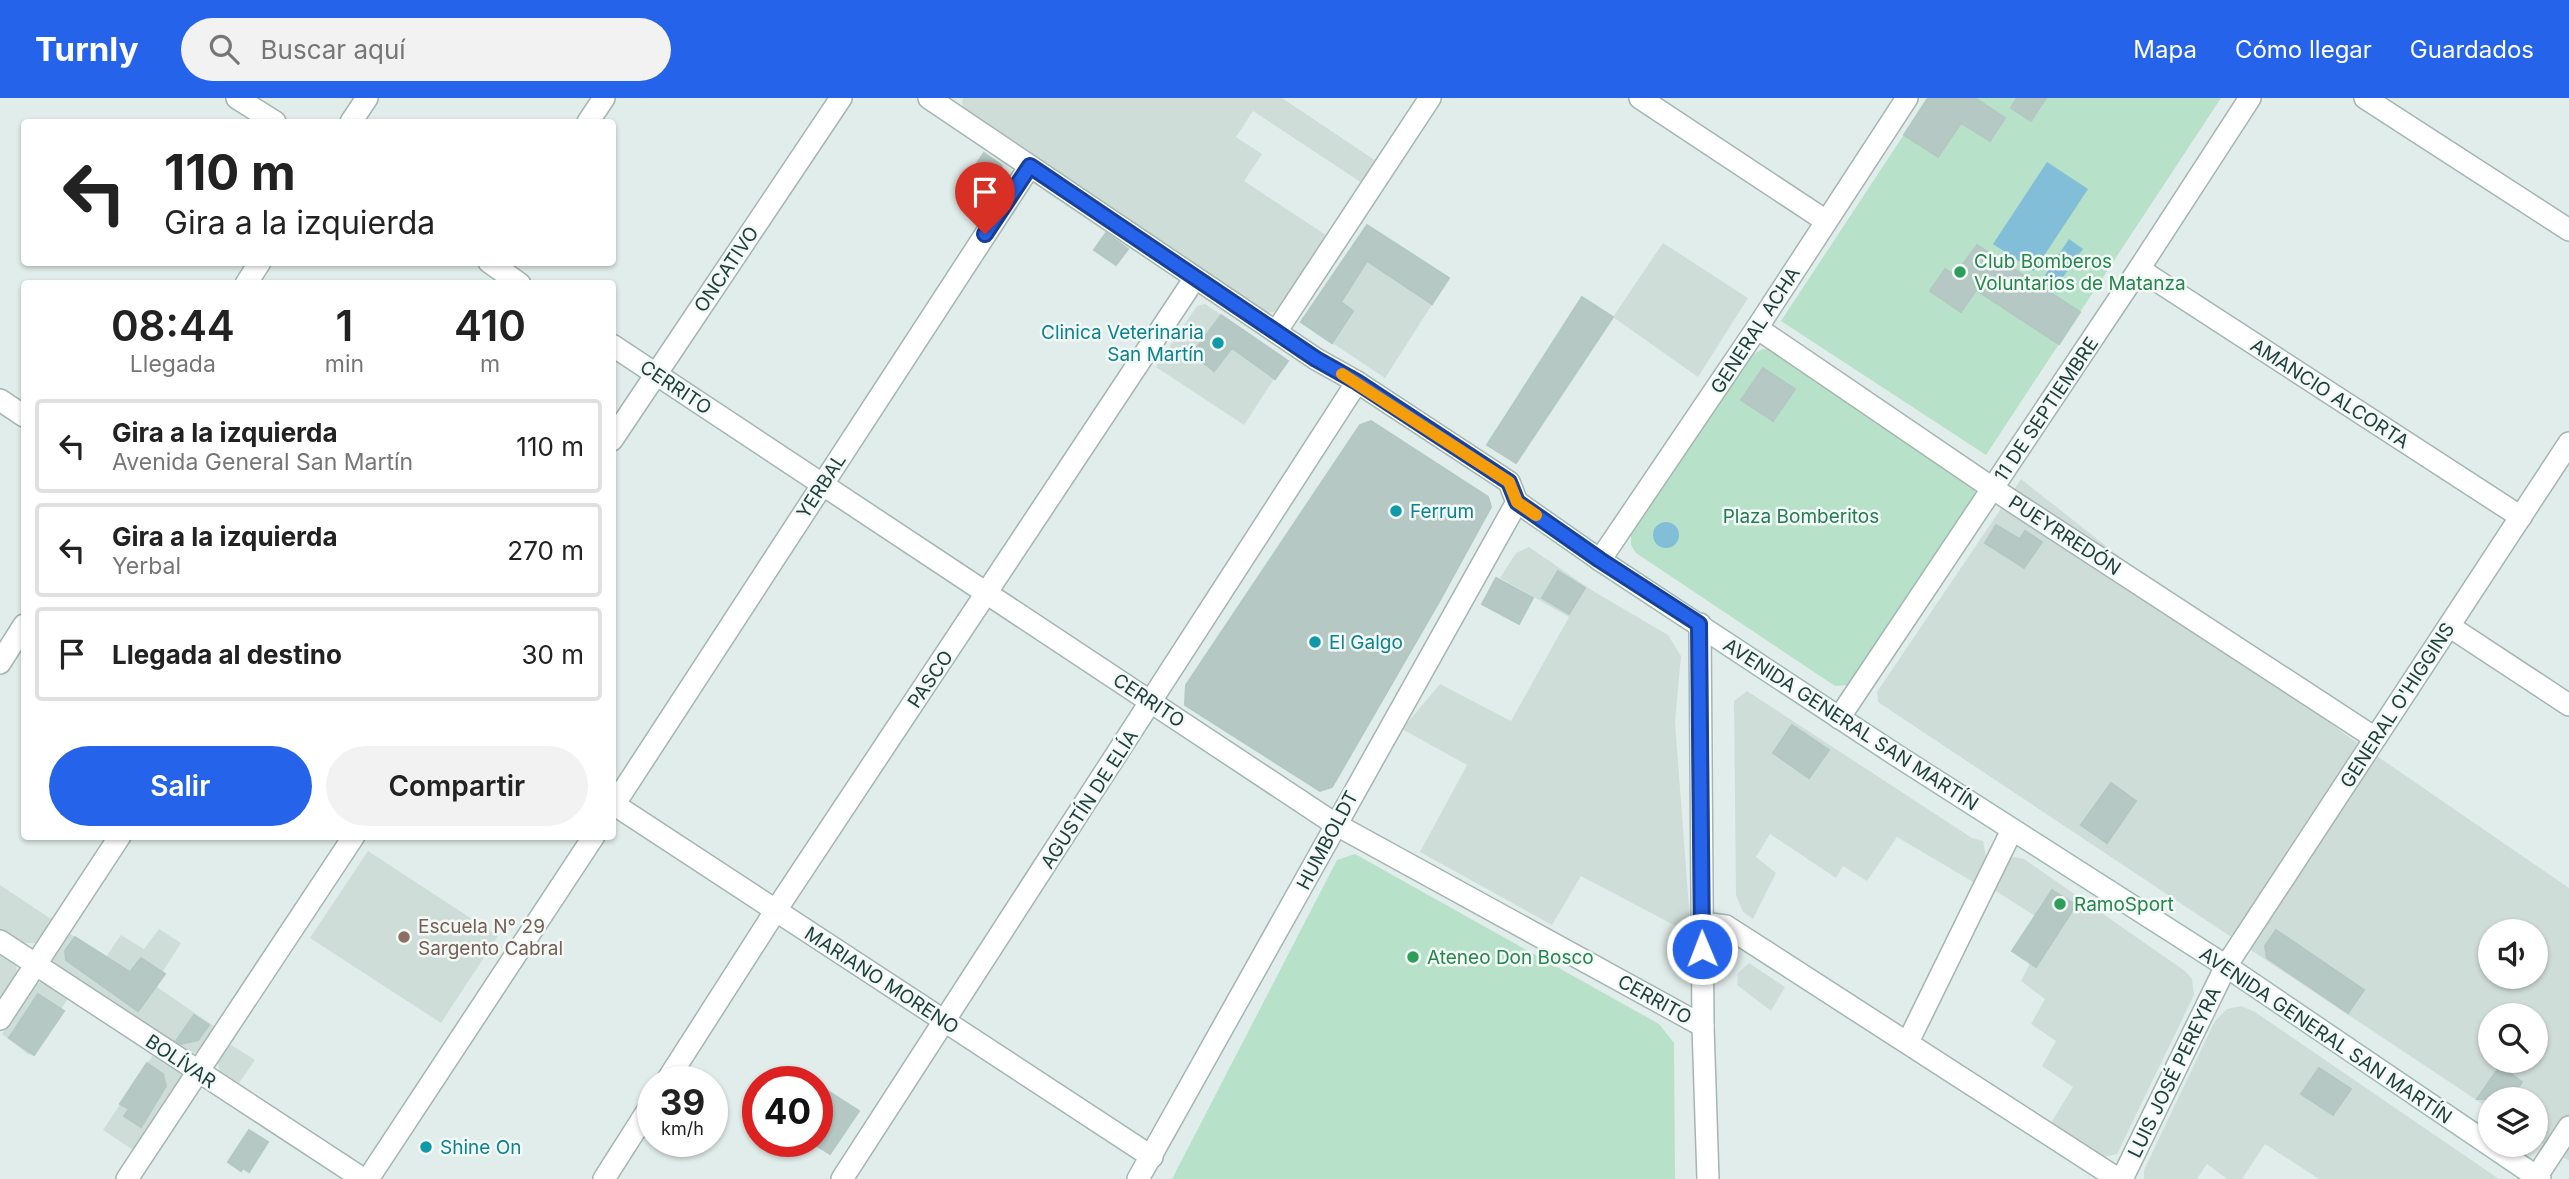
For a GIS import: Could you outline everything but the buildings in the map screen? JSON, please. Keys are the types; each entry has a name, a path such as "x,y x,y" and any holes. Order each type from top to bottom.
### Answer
{"street":[{"path":"237,98 270,119"},
{"path":"353,119 367,98"},
{"path":"590,119 604,98"},
{"name":"ONCATIVO","path":"616,434 841,98"},
{"path":"1276,332 1430,98"},
{"path":"1640,98 1826,221"},
{"name":"GENERAL ACHA","path":"1600,560 1757,328 1907,98"},
{"name":"11 DE SEPTIEMBRE","path":"1839,718 2140,269 2250,98"},
{"path":"2365,98 2569,230"},
{"name":"AVENIDA GENERAL SAN MARTÍN","path":"938,101 1195,278 1509,482 1517,502 1600,560 2011,830 2225,966 2537,1178"},
{"name":"YERBAL","path":"616,800 1030,166"},
{"path":"490,269 512,280"},
{"name":"AMANCIO ALCORTA","path":"2140,269 2521,517"},
{"name":"PASCO","path":"676,1066 776,910 1195,278"},
{"name":"PUEYRREDÓN","path":"1757,328 1992,488 2375,738"},
{"name":"CERRITO","path":"616,348 1335,824 1703,1026"},
{"name":"AGUSTÍN DE ELÍA","path":"842,1179 1357,382"},
{"path":"0,400 21,414"},
{"name":"GENERAL O'HIGGINS","path":"2225,966 2569,443"},
{"name":"HUMBOLDT","path":"1138,1179 1517,502"},
{"path":"1699,624 1703,1026 1708,1179"},
{"path":"2449,625 2569,705"},
{"path":"0,663 21,630"},
{"name":"MARIANO MORENO","path":"616,807 1152,1157"},
{"path":"1908,1042 2011,830"},
{"path":"0,1019 117,840"},
{"path":"127,1179 351,840"},
{"path":"365,1179 591,840"},
{"path":"1702,923 1726,926 2120,1179"},
{"name":"BOLÍVAR","path":"0,941 365,1179"},
{"name":"LUIS JOSÉ PEREYRA","path":"2120,1179 2225,966"},
{"path":"604,1179 637,1127"},
{"path":"2537,1178 2569,1127"}],"shaded area":[{"path":"963,98 1282,98 1379,163 1365,185 1253,111 1236,137 1262,154 1244,181 1329,237 1284,304 1274,312 1262,313 970,117 962,104"},
{"path":"1367,225 1449,278 1385,378 1301,322"},
{"path":"1663,243 1748,298 1698,377 1613,317"},
{"path":"1205,304 1287,359 1244,425 1156,367 1197,306"},
{"path":"2021,479 2342,732 2569,888 2569,1161 2548,1147 2548,1087 2478,1087 2478,1101 1878,702 1877,692"},
{"path":"1529,547 1593,591 1668,635 1681,656 1675,722 1691,934 1581,876 1552,925 1420,852 1467,765 1402,729 1440,684 1511,721 1569,617 1500,578 1516,553"},
{"path":"1747,691 1972,838 1983,841 1986,857 1975,883 1897,837 1867,881 1843,866 1836,878 1770,834 1756,857 1776,873 1753,919 1743,912 1736,895 1734,701"},
{"name":"Escuela N° 29 Sargento Cabral","path":"368,851 498,936 441,1023 310,938"},
{"path":"2014,857 2024,859 2185,971 2192,979 2194,995 2117,1154 2100,1158 2049,1126 2073,1087 2042,1066 2056,1041 2031,1024 2045,999 2021,981 2030,963 2012,951 2035,916 1991,888 2007,860"},
{"path":"0,885 54,921 43,937 35,943 21,943 0,929"},
{"path":"159,929 181,943 154,985 221,1031 203,1052 188,1053 54,963 52,958 67,932 106,957 121,935 144,949"},
{"path":"0,951 15,961 17,973 0,998"},
{"path":"1749,963 1785,987 1771,1011 1737,985 1738,973"},
{"path":"44,980 70,996 29,1055 2,1034 35,985"},
{"path":"2241,1006 2255,1012 2499,1179 2319,1179 2265,1144 2242,1179 2227,1179 2207,1164 2197,1179 2144,1179 2144,1170 2215,1021 2227,1009"},
{"path":"228,1043 255,1060 239,1083 220,1071 218,1064 219,1057"},
{"path":"155,1052 180,1070 182,1078 136,1152 103,1130"}],"green space":[{"name":"Club Bomberos Voluntarios de Matanza","path":"1928,98 2221,98 1986,455 1781,321"},
{"name":"Plaza Bomberitos","path":"1763,349 1775,350 1970,483 1975,491 1974,502 1857,676 1847,685 1835,686 1636,553 1631,545 1631,535 1752,355"},
{"name":"Ateneo Don Bosco","path":"1355,854 1659,1024 1674,1043 1675,1179 1172,1179 1337,860"}],"water":[{"path":"2047,162 2088,189 2034,271 1993,244"},
{"path":"2069,239 2083,249 2058,284 2045,275"},
{"path":"1666,522 1675,526 1679,535 1675,544 1666,548 1657,544 1653,535 1657,526"}],"slow traffic":[{"path":"1342,374 1509,482 1517,502 1536,515"}],"place":[{"name":"Club Bomberos Voluntarios de Matanza","path":"1960,272"},
{"name":"Clinica Veterinaria San Martín","path":"1218,343"},
{"name":"Ferrum","path":"1396,511"},
{"name":"El Galgo","path":"1315,642"},
{"name":"RamoSport","path":"2060,904"},
{"name":"Escuela N° 29 Sargento Cabral","path":"404,937"},
{"name":"Ateneo Don Bosco","path":"1413,957"},
{"name":"Shine On","path":"426,1147"}],"route":[{"path":"985,234 1030,166 1316,359 1357,382 1509,482 1517,502 1699,624 1702,949"}]}
